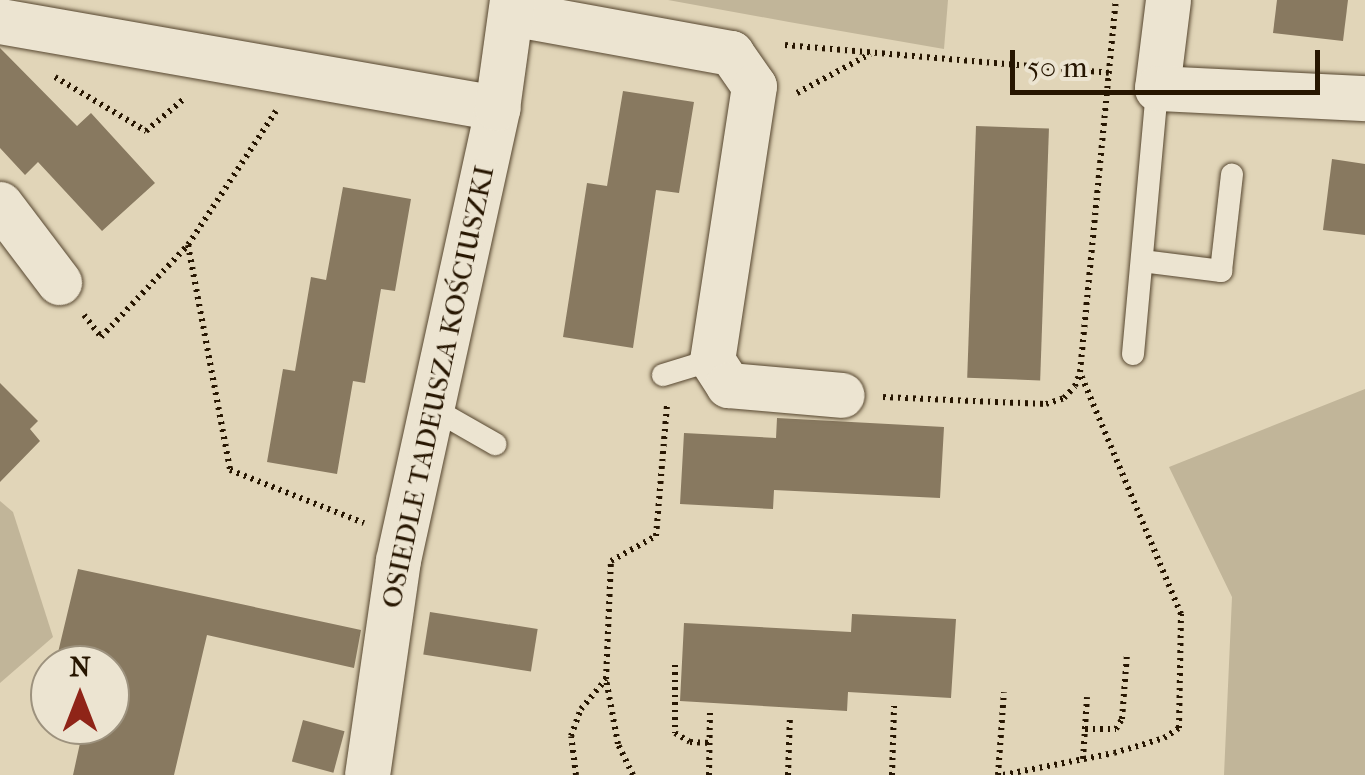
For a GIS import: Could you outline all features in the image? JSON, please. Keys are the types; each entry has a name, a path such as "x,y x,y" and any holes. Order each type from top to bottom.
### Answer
{"street":[{"path":"1168,0 1157,88 1365,98"},
{"path":"511,6 731,53 754,86 712,360 728,385 842,395"},
{"name":"OSIEDLE TADEUSZA KOŚCIUSZKI","path":"367,775 398,560 498,108 511,6"},
{"path":"0,21 498,108"},
{"path":"0,204 59,282"}],"lane":[{"path":"1132,354 1157,88"},
{"path":"1142,261 1222,270 1232,175"},
{"path":"666,374 712,360"},
{"path":"432,408 495,444"}],"path":[{"path":"842,395 1046,404 1064,398 1080,372 1116,0"},
{"path":"784,46 1109,73"},
{"path":"749,119 871,54"},
{"path":"50,73 146,131 197,88"},
{"path":"59,282 100,337 188,245 282,102"},
{"path":"188,245 230,470 366,523 378,514"},
{"path":"1004,692 1001,775 1083,760 1164,738 1179,728 1181,614 1080,372"},
{"path":"633,775 618,744 606,679 611,560 656,536 666,374"},
{"path":"1085,729 1116,729 1122,720 1127,654"},
{"path":"674,665 676,733 690,742 710,743"},
{"path":"576,775 571,736 581,709 606,679"},
{"path":"1083,760 1087,697"},
{"path":"892,775 894,706"},
{"path":"709,775 710,713"},
{"path":"788,775 790,714"}],"shaded area":[{"path":"668,0 948,0 944,49 789,22"},
{"path":"1365,389 1365,775 1224,775 1232,597 1169,467"},
{"path":"0,501 13,512 53,637 44,645 30,645 30,657 0,683"}],"building":[{"path":"1277,0 1348,0 1343,41 1273,33"},
{"path":"0,48 77,126 91,113 155,183 102,231 38,162 25,175 0,148"},
{"path":"623,91 694,102 679,193 656,190 633,348 563,337 587,183 607,186"},
{"path":"976,126 1049,129 1040,380 967,378"},
{"path":"1332,159 1365,164 1365,235 1323,230"},
{"path":"343,187 411,199 395,291 381,289 365,383 353,381 337,474 267,462 283,369 295,371 311,277 326,280"},
{"path":"0,383 38,421 30,429 40,441 0,482"},
{"path":"777,418 944,427 940,498 774,490 773,509 680,504 684,433 776,438"},
{"path":"78,569 361,630 354,668 207,635 174,775 73,775 80,745 130,745 130,645 60,645"},
{"path":"430,612 538,629 531,672 423,654"},
{"path":"852,614 956,619 951,698 848,692 847,711 680,701 684,623 851,632"},
{"path":"303,720 345,731 333,773 292,762"}]}
